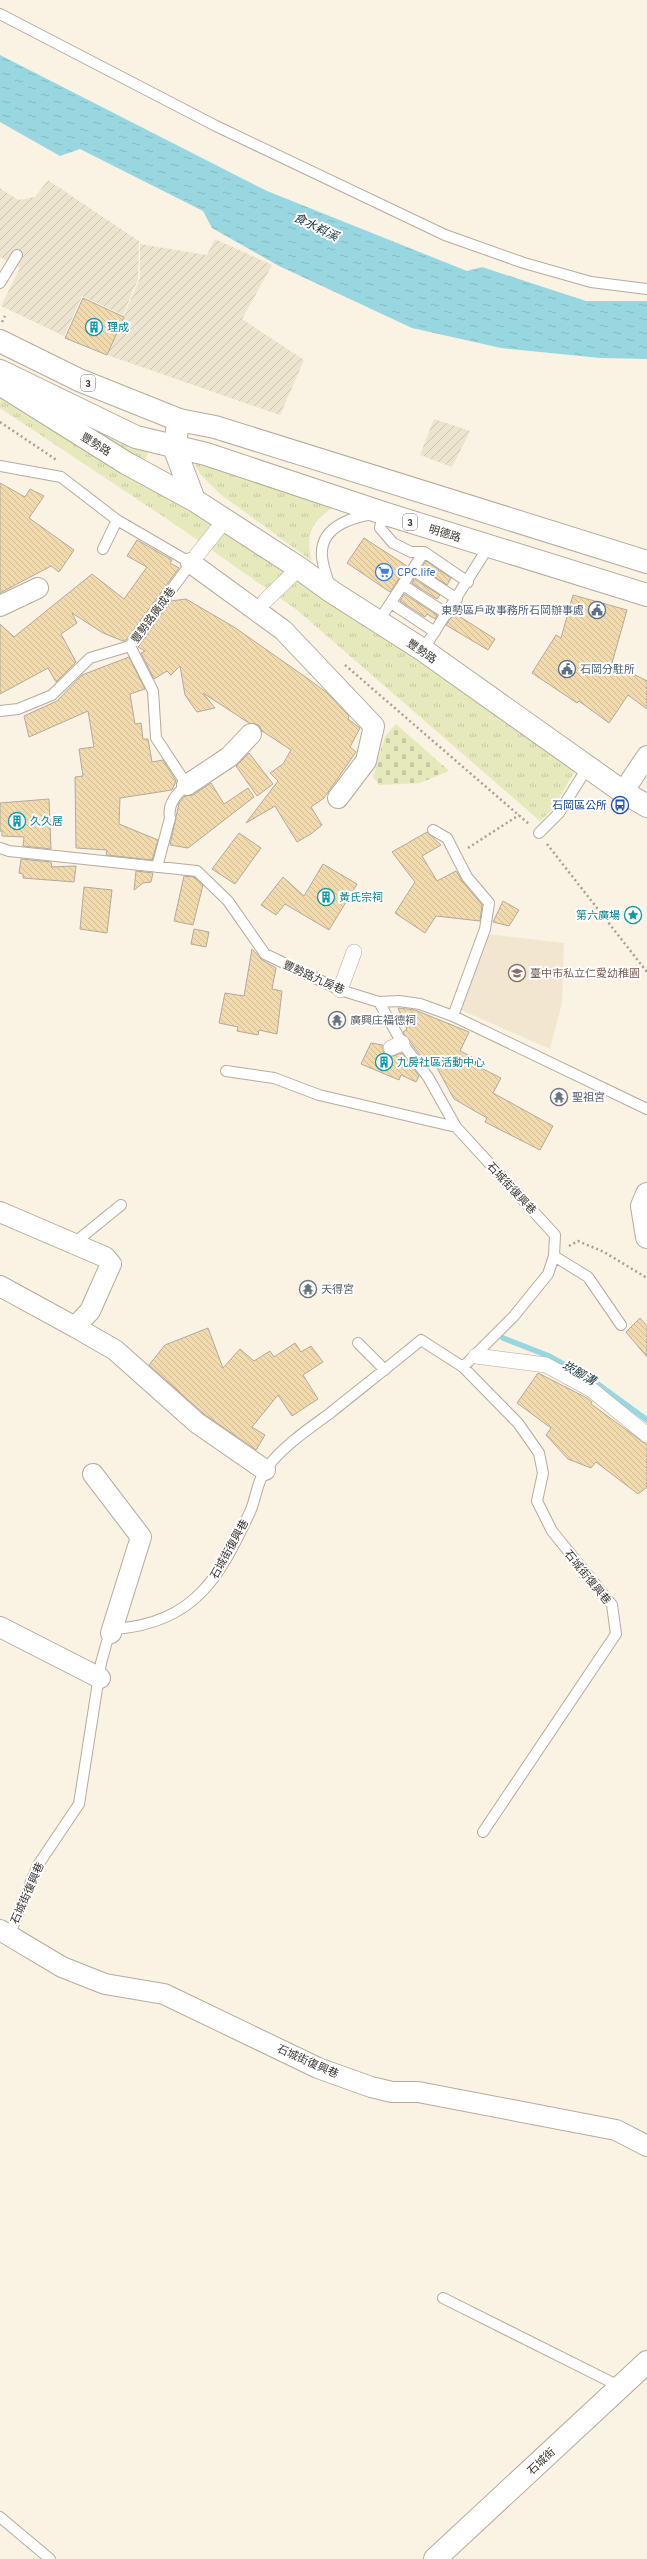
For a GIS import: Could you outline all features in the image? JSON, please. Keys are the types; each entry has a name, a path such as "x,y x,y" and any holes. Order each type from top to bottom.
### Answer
{"main road":[{"name":"3","path":"0,341 79,380 179,420 215,427 647,562"},
{"name":"豐勢路","path":"0,371 136,436 174,447"},
{"name":"豐勢路","path":"0,384 126,462 194,500 299,568 332,592 422,650 587,768 623,792 646,804"},
{"path":"179,420 174,447 194,500"},
{"name":"明德路","path":"174,447 206,454 383,513 647,595"},
{"path":"647,1194 642,1206 647,1237"},
{"name":"石城街","path":"434,2559 647,2362"}],"street":[{"path":"225,520 194,559 258,601 283,630 374,726 366,761 338,798"},
{"path":"258,601 299,568"},
{"path":"0,606 38,588"},
{"path":"187,784 229,757 251,734"},
{"path":"623,792 647,756"},
{"path":"340,990 354,952"},
{"path":"0,1212 105,1257 111,1264 90,1311 75,1327"},
{"path":"0,1286 115,1350 197,1423 265,1470"},
{"path":"476,1356 546,1365 592,1390 647,1435"},
{"path":"93,1474 141,1537 111,1633"},
{"path":"0,1627 100,1678"},
{"name":"石城街復興巷","path":"5,1933 62,1967 105,1984 164,1994 318,2068 371,2087 392,2092 418,2092 616,2130 647,2146"}],"lane":[{"path":"0,14 216,126 445,235 524,263 591,282 647,289"},
{"path":"0,283 17,255"},
{"path":"0,466 61,477 117,520 194,559"},
{"path":"332,592 322,556 325,539 339,524 359,515 383,513 380,528 393,543 410,552 424,552 468,582"},
{"path":"103,549 117,520"},
{"path":"422,650 468,582 489,546"},
{"path":"378,622 424,552"},
{"name":"豐勢路廣成巷","path":"187,784 156,738 153,691 130,646 194,559"},
{"path":"414,568 458,596"},
{"path":"402,587 446,616"},
{"path":"391,603 435,632"},
{"path":"0,711 18,709 52,695 90,658 130,646"},
{"path":"539,833 559,813 587,768"},
{"path":"158,867 170,818 169,811 175,795 187,784"},
{"path":"433,830 447,838 467,877 489,903 485,929 453,1016"},
{"name":"豐勢路九房巷","path":"0,848 9,851 198,871 228,901 265,954 340,990 379,1002 399,1001 420,1004 453,1016 647,1109"},
{"name":"石城街復興巷","path":"379,1002 397,1046 428,1077 456,1127 555,1235 554,1256 548,1274 514,1316 476,1356 463,1367"},
{"path":"226,1071 274,1078 319,1095 456,1127"},
{"path":"73,1244 121,1205"},
{"path":"554,1256 588,1277 621,1325"},
{"name":"石城街復興巷","path":"5,1933 38,1865 79,1804 100,1678 101,1663 111,1633 116,1629 173,1615 183,1610 212,1582 222,1567 250,1511 265,1470 292,1442 421,1340 463,1367 518,1423 539,1453 543,1473 536,1501 552,1532 612,1605 616,1634 483,1832"},
{"path":"358,1343 384,1370"},
{"path":"443,2298 621,2387"},
{"path":"0,2517 50,2559"}],"path":[{"path":"456,856 519,815"},
{"path":"539,833 647,972"},
{"path":"554,1256 578,1241 604,1252 647,1278"}],"shaded area":[{"path":"48,180 139,241 138,279 123,315 82,296 64,336 1,306 20,268 0,257 0,188 18,200 35,197"},
{"path":"215,239 272,265 242,319 304,360 280,415 107,355 140,278 140,244 207,255"},
{"path":"434,419 470,431 452,467 420,455"},
{"name":"臺中市私立仁愛幼稚園","path":"486,934 564,943 562,1003 550,1049 459,1009"}],"green space":[{"path":"0,392 199,508 577,767 553,809 540,821 297,610 176,525 0,408"},
{"path":"79,428 145,445 148,453 142,466"},
{"path":"188,451 348,500 329,510 316,523 309,539 312,561 220,494 200,474"},
{"path":"396,724 449,771 420,783 379,785 373,777 385,736"}],"water":[{"name":"食水嵙溪","path":"0,55 267,191 467,271 482,267 586,301 647,301 647,359 600,358 501,348 412,328 279,266 212,228 203,211 80,149 60,156 0,122"}],"building":[{"name":"理成","path":"83,298 124,317 107,355 65,338"},
{"path":"0,483 25,497 30,489 44,496 29,518 74,550 59,572 51,566 0,593"},
{"path":"364,538 407,566 390,592 347,563"},
{"path":"137,540 172,560 170,563 179,568 126,640 123,641 103,633 72,613 77,623 61,634 76,662 56,682 48,668 0,694 0,624 14,637 92,574 124,599 147,567 127,556"},
{"path":"426,561 451,578 447,585 421,568"},
{"path":"414,579 440,595 437,599 412,583"},
{"path":"404,594 437,615 435,619 427,614 425,617 400,601"},
{"path":"573,595 627,610 612,663 647,681 647,709 628,695 609,723 579,701 577,703 532,673 556,635 561,638"},
{"path":"186,599 234,627 326,692 349,716 348,719 360,728 350,747 356,752 324,798 311,807 322,825 311,834 297,842 275,806 246,823 278,781 270,773 283,764 291,750 262,731 259,725 249,723 203,693 215,708 197,712 185,695 180,666 171,675 167,671 154,679 141,653 145,651 138,647 171,601"},
{"path":"454,613 495,639 488,650 446,625"},
{"path":"129,657 145,689 130,694 135,724 141,723 143,739 148,739 152,762 163,760 176,781 172,790 120,798 119,824 158,840 152,860 106,855 107,850 76,848 75,777 83,776 79,749 94,747 88,711 29,737 24,716 57,701 82,675"},
{"path":"249,753 273,784 257,796 236,766"},
{"path":"211,783 224,804 248,788 254,797 188,848 170,845 179,803 185,796 193,795"},
{"path":"49,799 51,849 23,846 24,837 2,836 2,831 0,831 0,803"},
{"path":"427,832 441,845 422,856 437,881 456,871 462,881 482,905 480,921 436,916 425,933 395,913 415,882 392,852"},
{"path":"239,833 261,848 235,884 212,869"},
{"path":"21,859 51,862 52,867 76,866 74,882 23,878 23,874 19,873"},
{"name":"黃氏宗祠","path":"323,864 357,884 329,930 285,904 276,915 261,905 283,877 304,896"},
{"path":"136,871 153,873 151,882 143,883 134,890"},
{"path":"184,876 194,877 203,885 193,925 174,921"},
{"path":"84,887 112,890 107,933 80,929"},
{"path":"503,901 519,910 509,926 493,922"},
{"path":"194,929 209,932 206,947 191,944"},
{"path":"252,949 262,960 276,968 272,989 282,991 277,1034 259,1030 258,1035 237,1031 238,1027 219,1023 225,993 244,996"},
{"path":"398,1008 415,1010 469,1032 460,1051 484,1063 481,1068 501,1078 493,1093 553,1126 540,1150 485,1122 487,1118 454,1099 430,1055 426,1063 403,1032 407,1029"},
{"name":"九房社區活動中心","path":"371,1043 383,1045 383,1052 390,1057 402,1053 419,1076 416,1082 401,1075 399,1080 361,1064"},
{"path":"640,1318 647,1326 647,1357 626,1332"},
{"path":"208,1328 223,1368 240,1349 254,1361 270,1351 274,1357 295,1343 301,1352 311,1346 323,1362 303,1375 318,1399 292,1416 278,1395 252,1427 265,1435 256,1450 204,1414 149,1365 165,1345"},
{"path":"538,1373 587,1398 592,1402 591,1404 647,1445 647,1487 638,1494 596,1462 591,1468 568,1459 546,1435 551,1428 517,1403"}],"waterway":[{"name":"崁腳溝","path":"503,1338 549,1356 595,1382 647,1420"}],"place":[{"name":"理成","path":"94,327"},
{"name":"CPC.life","path":"384,572"},
{"name":"東勢區戶政事務所石岡辦事處","path":"597,610"},
{"name":"石岡分駐所","path":"567,669"},
{"name":"石岡區公所","path":"620,805"},
{"name":"久久居","path":"17,821"},
{"name":"黃氏宗祠","path":"326,897"},
{"name":"第六廣場","path":"633,915"},
{"name":"臺中市私立仁愛幼稚園","path":"517,973"},
{"name":"廣興庄福德祠","path":"337,1020"},
{"name":"九房社區活動中心","path":"384,1062"},
{"name":"聖祖宮","path":"559,1097"},
{"name":"天得宮","path":"308,1289"}]}
